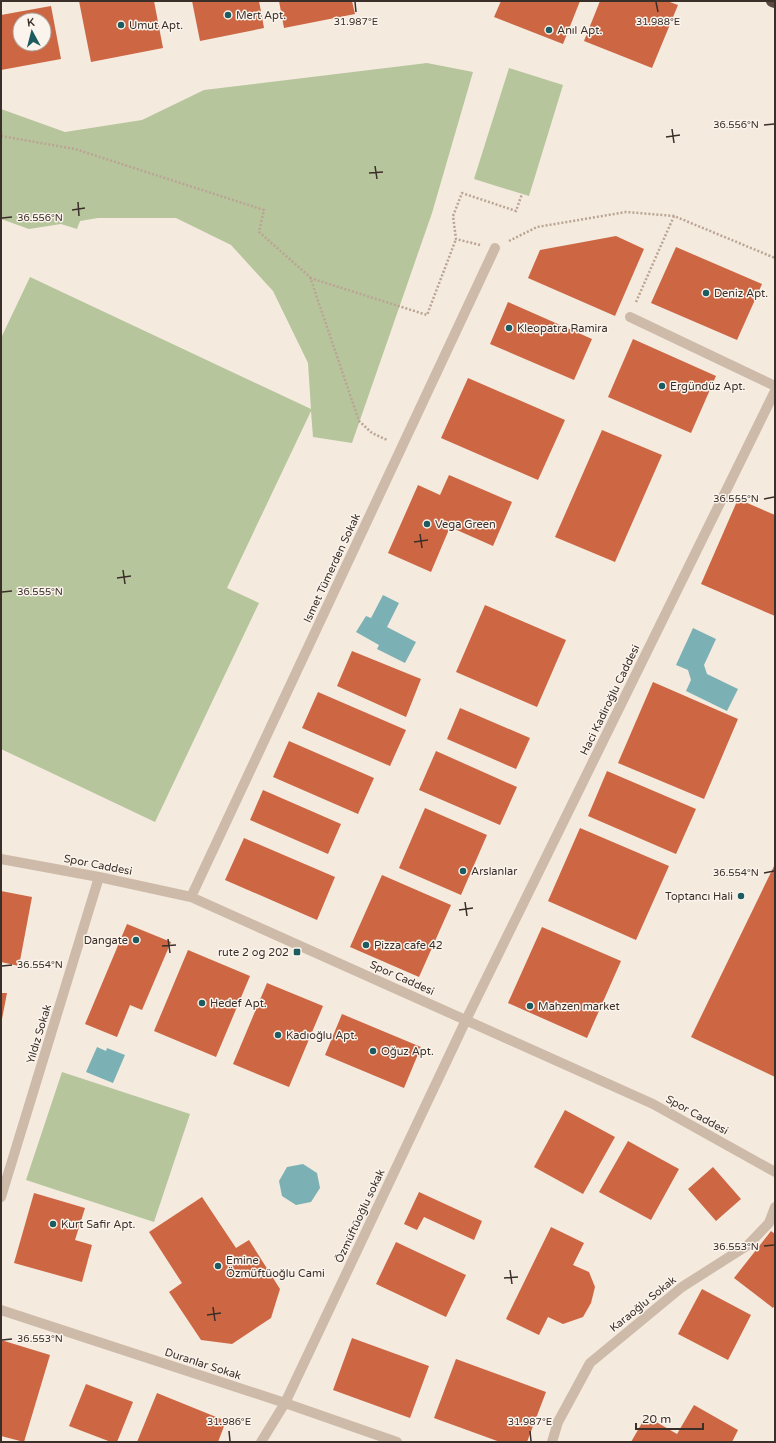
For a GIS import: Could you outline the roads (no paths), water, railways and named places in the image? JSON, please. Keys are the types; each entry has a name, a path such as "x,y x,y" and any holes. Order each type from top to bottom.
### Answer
{"street":[{"name":"Ismet Tümerden Sokak","path":"191,897 495,248"},
{"path":"630,317 775,386"},
{"name":"Haci Kadiroğlu Caddesi","path":"466,1020 775,390"},
{"name":"Spor Caddesi","path":"1,859 99,877 191,897 653,1104 775,1172"},
{"name":"Yıldız Sokak","path":"1,1197 99,877"},
{"name":"Özmüftüoğlu sokak","path":"261,1442 284,1403 466,1020"},
{"name":"Karaoğlu Sokak","path":"552,1442 558,1422 590,1363 682,1287 748,1245 769,1223 775,1207"},
{"name":"Duranlar Sokak","path":"1,1310 284,1403 397,1442"}],"water":[{"path":"383,595 399,603 387,627 416,642 405,663 377,649 379,645 356,632 366,616 371,618"},
{"path":"693,628 716,639 704,665 707,674 738,689 727,711 686,691 691,680 688,670 676,665"},
{"path":"97,1047 106,1051 107,1048 125,1055 113,1083 86,1072"},
{"path":"303,1164 317,1173 320,1188 311,1202 296,1205 282,1196 279,1181 287,1167"}],"place":[{"name":"Mert Apt.","path":"228,15"},
{"name":"Umut Apt.","path":"121,25"},
{"name":"Anıl Apt.","path":"549,30"},
{"name":"Deniz Apt.","path":"706,293"},
{"name":"Kleopatra Ramira","path":"509,328"},
{"name":"Ergündüz Apt.","path":"662,386"},
{"name":"Vega Green","path":"427,524"},
{"name":"Arslanlar","path":"463,871"},
{"name":"Toptancı Hali","path":"741,896"},
{"name":"Dangate","path":"136,940"},
{"name":"Pizza cafe 42","path":"366,945"},
{"name":"rute 2 og 202","path":"297,952"},
{"name":"Hedef Apt.","path":"202,1003"},
{"name":"Mahzen market","path":"530,1006"},
{"name":"Kadıoğlu Apt.","path":"278,1035"},
{"name":"Oğuz Apt.","path":"373,1051"},
{"name":"Kurt Safir Apt.","path":"53,1224"},
{"name":"Emine Özmüftüoğlu Cami","path":"218,1266"}]}
